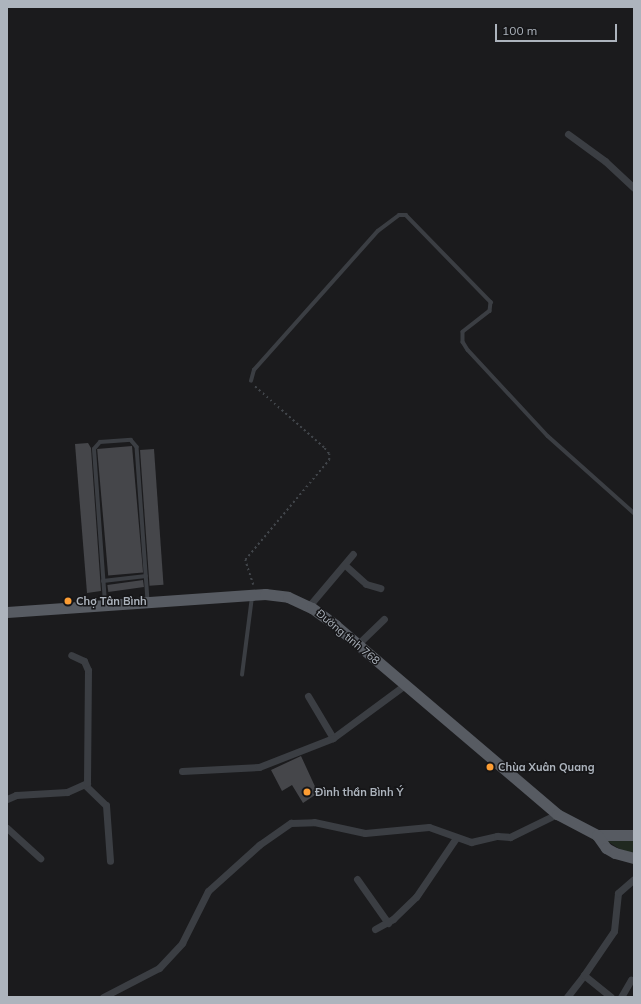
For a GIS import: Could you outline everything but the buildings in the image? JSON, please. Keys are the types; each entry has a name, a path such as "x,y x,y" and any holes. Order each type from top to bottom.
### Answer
{"main road":[{"name":"Đường tỉnh 768","path":"7,612 148,603 254,594 281,595 309,606 358,644 557,814 597,835 634,835"},
{"path":"597,835 606,848 633,859"}],"street":[{"path":"568,134 605,161 634,188"},
{"path":"309,606 353,554"},
{"path":"344,565 366,584 380,588"},
{"path":"358,644 384,619"},
{"path":"71,654 82,659 88,670 85,785 106,805 110,861"},
{"path":"182,771 259,767 333,738 406,685"},
{"path":"308,696 333,738"},
{"path":"7,799 16,795 67,792 85,785"},
{"path":"108,995 149,976 159,968 182,943 208,891 259,845 291,823 314,822 365,834 429,827 456,838 471,842 497,836 510,837 557,814"},
{"path":"7,828 40,858"},
{"path":"375,929 388,923 424,887 456,838"},
{"path":"357,878 388,923"},
{"path":"567,997 614,931 618,893 634,879"},
{"path":"584,974 611,997"},
{"path":"620,997 631,980 634,981"}],"lane":[{"path":"251,381 254,370 356,254 378,231 399,215 406,215 491,302 490,311 463,332 463,342 468,350 548,436 634,513"},
{"path":"105,606 94,449 100,442 131,440 137,443 148,603"},
{"path":"103,581 146,576"},
{"path":"242,675 254,594"}],"path":[{"path":"251,381 255,388 330,454 326,467 245,560 254,594"}],"shaded area":[{"path":"606,840 634,840 634,853 624,852"}],"place":[{"name":"Chợ Tân Bình","path":"68,601"},
{"name":"Chùa Xuân Quang","path":"490,767"},
{"name":"Đình thần Bình Ý","path":"307,792"}]}
